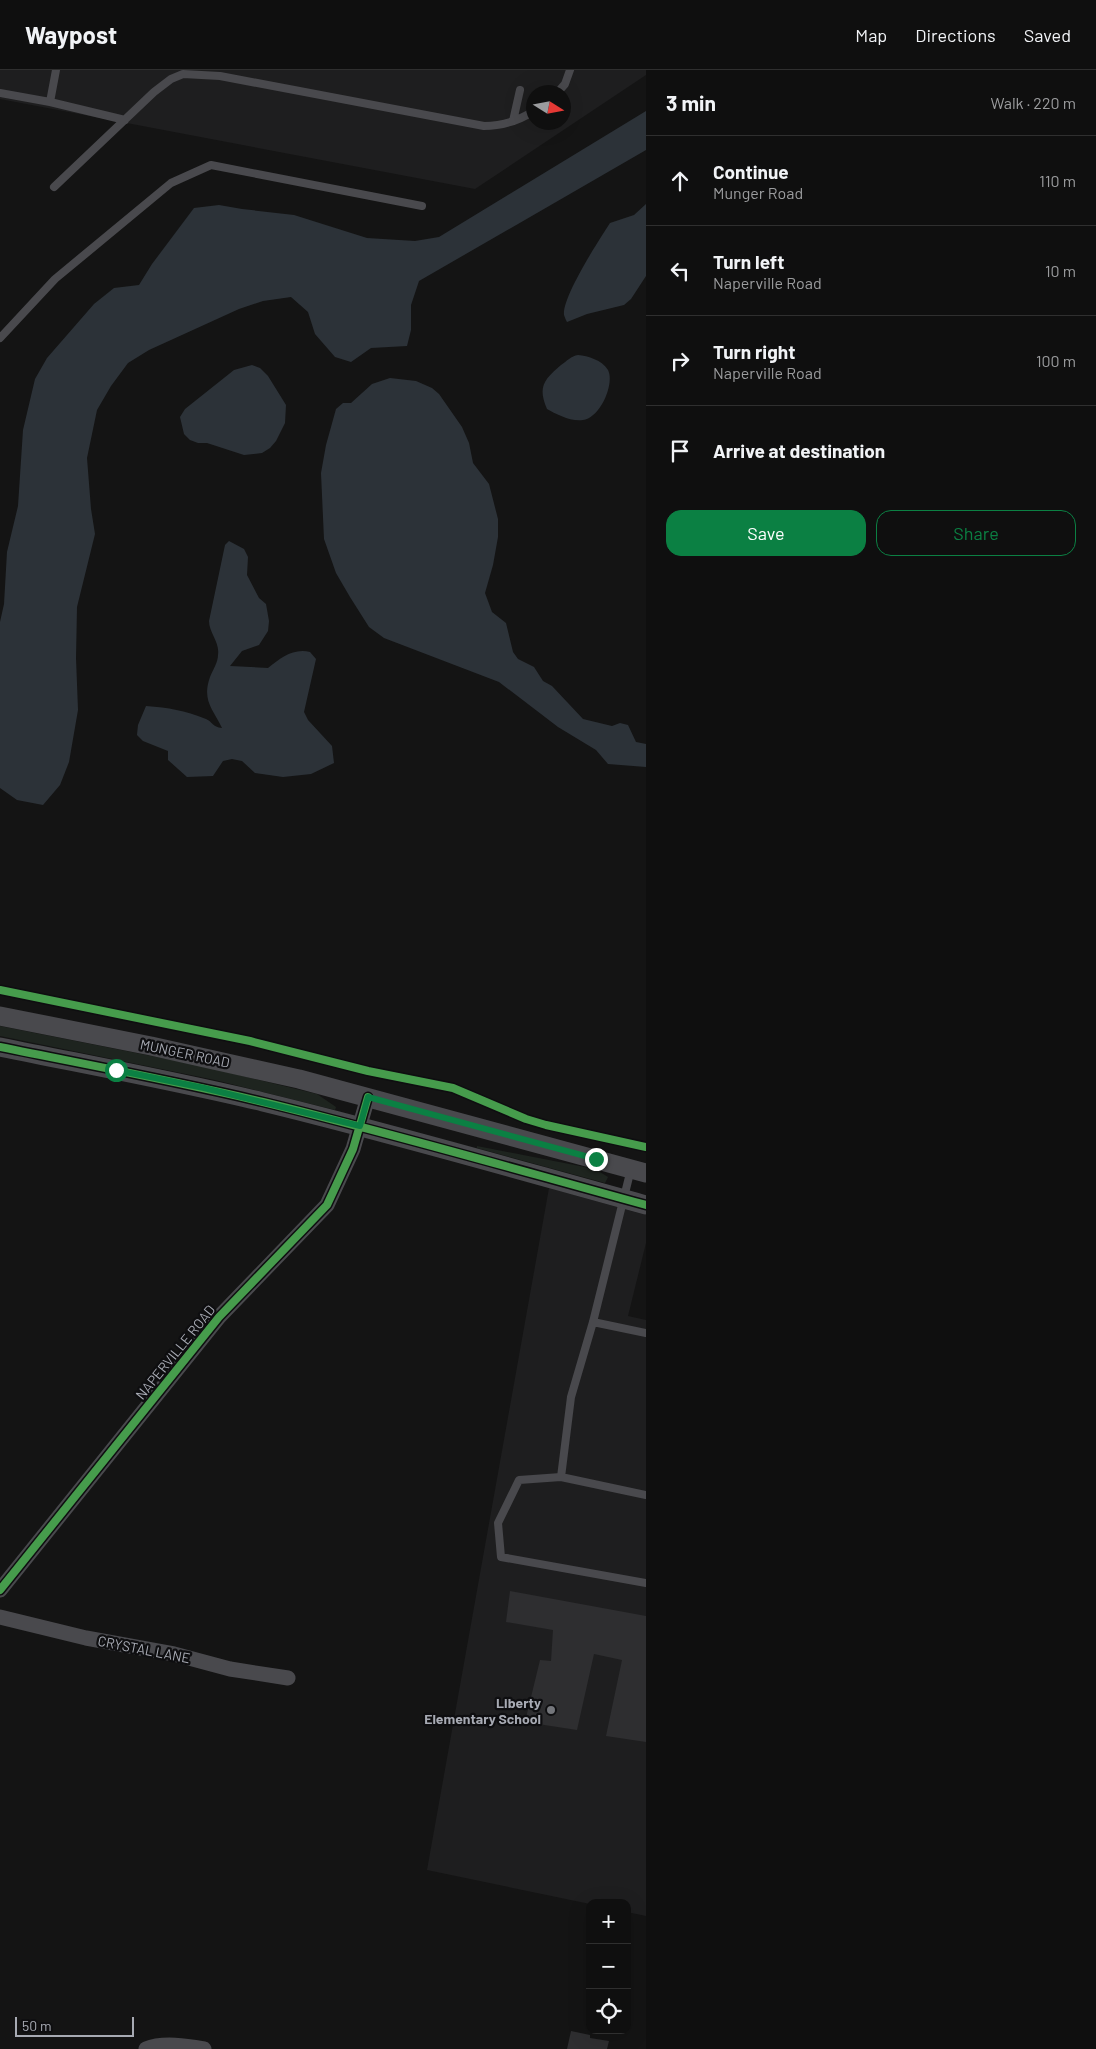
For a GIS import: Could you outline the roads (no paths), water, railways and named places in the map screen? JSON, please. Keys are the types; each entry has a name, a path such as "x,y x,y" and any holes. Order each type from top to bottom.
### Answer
{"street":[{"name":"MUNGER ROAD","path":"0,1016 169,1050 299,1079 368,1097"},
{"path":"0,1047 204,1088 360,1126 646,1205"},
{"name":"NAPERVILLE ROAD","path":"0,1590 219,1316 327,1205 353,1149 368,1097"},
{"path":"368,1097 638,1171"},
{"name":"CRYSTAL LANE","path":"0,1616 86,1638 288,1678"},
{"path":"146,2049 166,2046 188,2046 204,2049"}],"lane":[{"path":"50,102 56,70"},
{"path":"564,85 570,70"},
{"path":"54,187 154,92 183,74 220,76 484,126 501,126 526,115"},
{"path":"513,121 520,90"},
{"path":"0,93 50,102 125,120"},
{"path":"0,338 55,279 171,183 211,165 422,206"},
{"path":"561,1477 572,1397 593,1322 623,1198 638,1171"},
{"path":"593,1322 646,1333"},
{"path":"646,1495 561,1477 520,1480 498,1523 501,1557 646,1583"}],"place":[{"name":"Liberty Elementary School","path":"551,1710"}]}
